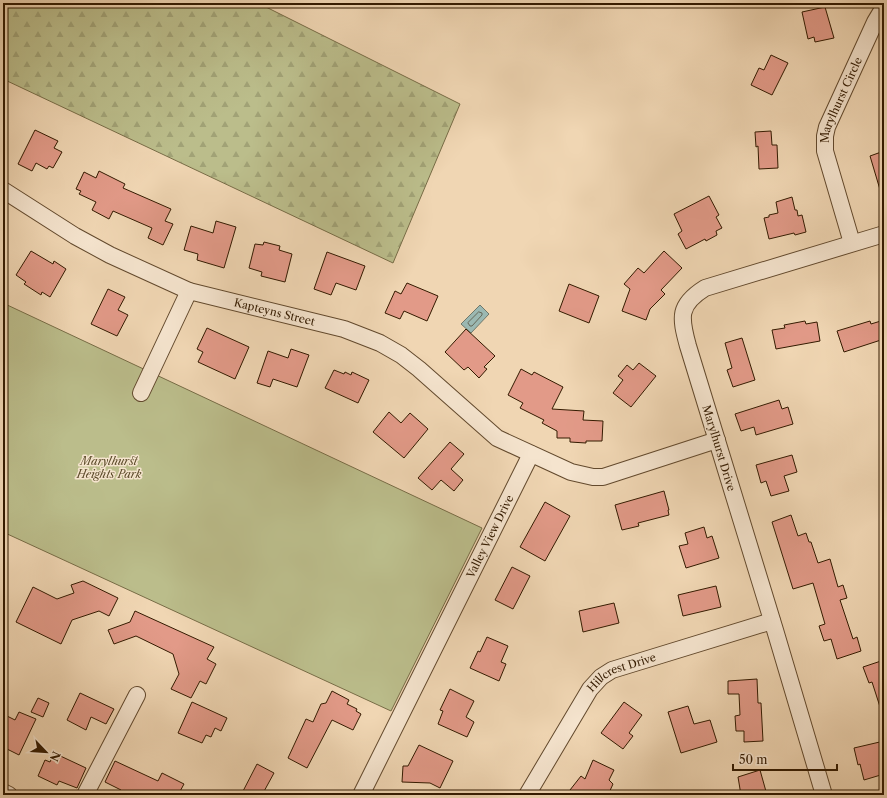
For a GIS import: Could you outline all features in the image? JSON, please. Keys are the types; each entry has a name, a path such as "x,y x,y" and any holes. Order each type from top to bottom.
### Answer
{"street":[{"name":"Marylhurst Circle","path":"852,243 826,151 825,136 827,127 875,22 884,8"},
{"name":"Kapteyns Street","path":"3,190 75,236 110,255 189,291 344,329 380,343 401,355 419,369 497,438 531,454"},
{"name":"Marylhurst Drive","path":"824,795 682,327 682,315 686,304 694,294 713,285 884,234"},
{"path":"141,393 189,291"},
{"path":"531,454 571,472 593,478 603,477 717,440"},
{"name":"Valley View Drive","path":"361,795 531,454"},
{"name":"Hillcrest Drive","path":"527,795 590,689 601,677 612,670 772,621"},
{"path":"85,795 137,695"},
{"path":"3,792 9,795"}],"green space":[{"path":"3,3 258,3 460,104 393,263 3,79"},
{"name":"Marylhurst Heights Park","path":"3,303 482,528 391,711 3,532"}],"water":[{"path":"480,305 489,314 471,333 461,324"}],"building":[{"path":"825,7 834,38 815,42 814,37 808,39 802,12"},
{"path":"771,55 788,63 772,95 751,85 759,68 764,70"},
{"path":"35,130 58,141 54,148 62,152 53,168 49,166 47,169 36,163 32,171 18,164"},
{"path":"771,131 772,145 777,145 778,168 759,169 758,146 756,147 755,132"},
{"path":"884,151 884,192 881,193 870,156"},
{"path":"99,171 125,184 123,188 171,209 165,221 173,224 163,245 148,238 152,228 113,211 109,219 92,210 96,202 79,194 81,191 76,189 84,172 96,178"},
{"path":"709,196 719,215 716,217 722,228 716,231 717,235 706,241 705,239 686,249 678,234 682,231 674,214"},
{"path":"792,197 798,216 802,215 806,232 795,235 794,233 769,239 764,218 778,213 776,202"},
{"path":"216,221 236,227 224,268 197,260 198,254 184,250 191,226 213,233"},
{"path":"264,242 280,246 279,250 292,254 285,282 261,276 262,272 249,268 255,244 263,245"},
{"path":"31,251 53,264 54,261 66,269 50,297 42,292 41,295 24,284 26,282 16,275"},
{"path":"664,251 682,268 661,290 665,294 650,309 646,320 622,311 630,289 624,284 638,268 644,273"},
{"path":"327,252 365,266 356,290 336,283 331,295 314,289"},
{"path":"407,283 438,296 427,321 404,311 400,319 385,313 395,291 401,294"},
{"path":"569,284 599,296 589,323 559,311"},
{"path":"108,289 125,297 118,310 128,315 117,336 91,324"},
{"path":"884,320 884,339 844,352 837,331 870,321 871,324"},
{"path":"805,321 806,324 817,322 820,341 776,349 772,330 785,328 784,325"},
{"path":"207,328 249,347 235,379 198,362 203,352 197,349"},
{"path":"466,329 495,356 484,367 487,369 479,378 468,367 464,370 445,352"},
{"path":"742,338 755,380 733,387 727,370 732,368 725,343"},
{"path":"291,349 309,355 297,387 273,379 270,387 257,383 268,351 288,358"},
{"path":"639,363 656,376 631,407 613,393 623,380 618,376 627,365 633,370"},
{"path":"521,369 532,375 534,372 563,387 552,409 584,411 583,420 603,421 602,441 586,441 586,443 570,442 570,438 557,438 557,431 542,423 544,420 520,408 523,403 508,395"},
{"path":"334,370 351,375 352,372 369,380 358,403 325,388"},
{"path":"779,400 782,409 788,407 793,424 756,435 754,427 741,431 735,414"},
{"path":"389,412 401,423 410,413 428,429 404,458 373,432"},
{"path":"450,442 464,454 451,469 463,480 454,491 441,480 432,490 418,478"},
{"path":"792,455 797,472 784,476 789,491 771,496 766,481 761,483 756,465"},
{"path":"664,491 669,515 638,523 639,526 622,530 615,505"},
{"path":"545,502 570,516 545,561 520,547"},
{"path":"791,515 798,536 806,533 809,542 811,542 818,563 830,559 838,587 843,585 847,598 840,600 853,639 857,637 861,651 837,659 831,639 824,641 819,626 825,624 813,583 793,589 772,522"},
{"path":"704,527 707,538 712,536 719,558 686,568 679,546 688,544 685,533"},
{"path":"512,567 530,576 513,609 495,600"},
{"path":"83,581 118,598 109,616 99,611 72,620 61,644 16,622 33,587 57,599 74,593 71,585"},
{"path":"716,586 721,607 683,616 678,595"},
{"path":"614,603 619,623 583,632 579,611"},
{"path":"135,611 214,647 207,659 216,664 206,684 200,681 191,698 171,689 179,674 173,654 136,636 114,644 108,630 130,622"},
{"path":"487,637 508,646 501,662 506,664 499,681 470,668"},
{"path":"884,660 884,713 882,713 872,682 869,683 863,667"},
{"path":"757,679 758,703 761,703 763,741 744,742 744,731 736,731 735,716 740,715 739,694 728,694 728,681"},
{"path":"450,689 474,701 466,717 474,722 467,737 438,724 443,711 440,710"},
{"path":"332,691 349,700 347,704 357,709 356,711 361,714 353,730 332,720 307,768 288,758 306,719 313,722 321,704 326,703"},
{"path":"80,693 114,709 106,724 91,717 86,730 67,720"},
{"path":"38,698 49,703 43,717 31,712"},
{"path":"192,702 227,718 221,731 215,728 211,737 206,735 202,743 178,733"},
{"path":"624,702 642,715 629,733 633,736 623,749 601,733"},
{"path":"688,706 694,724 710,720 717,742 681,753 668,712"},
{"path":"19,712 36,719 19,755 3,747 3,714 15,720"},
{"path":"884,741 884,774 864,780 860,764 858,765 854,748"},
{"path":"419,745 453,761 440,788 430,783 402,782 403,766 408,766"},
{"path":"54,753 86,768 77,788 59,781 57,785 38,776 45,760 50,762"},
{"path":"593,760 614,770 609,780 613,784 608,795 577,795 570,790 581,776 585,779"},
{"path":"115,761 158,781 162,773 184,784 178,795 118,795 121,790 105,782"},
{"path":"257,764 274,773 262,795 241,795"},
{"path":"760,770 767,795 741,795 738,777"}]}
